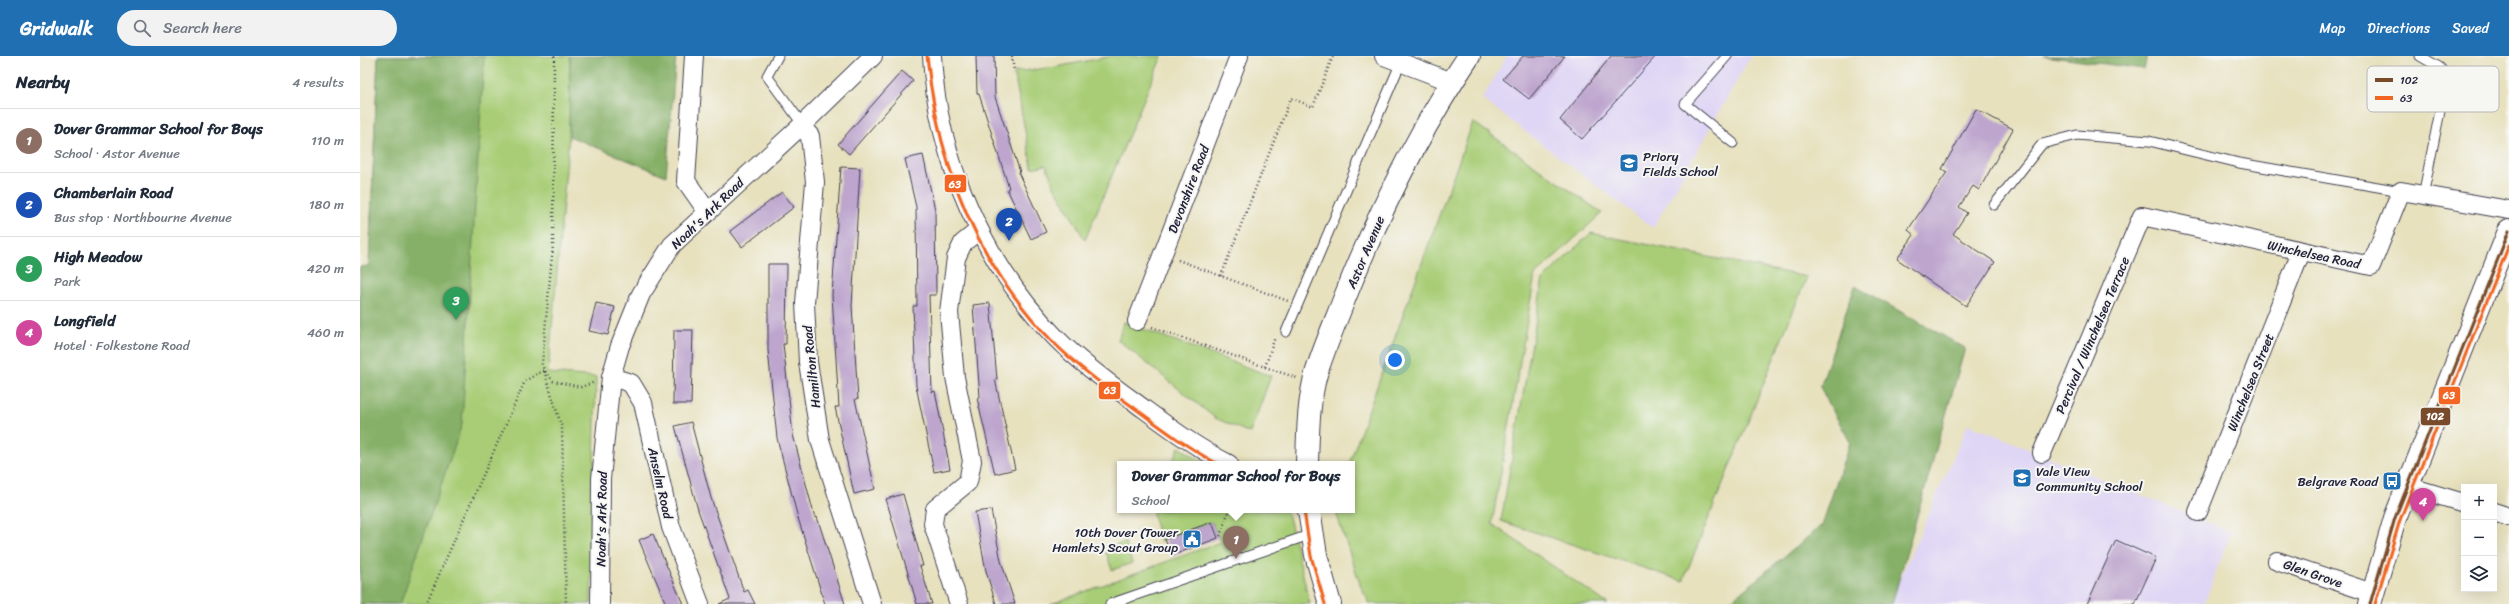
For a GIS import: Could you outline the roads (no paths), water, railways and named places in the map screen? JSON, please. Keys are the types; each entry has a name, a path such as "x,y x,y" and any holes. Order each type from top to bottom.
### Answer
{"street":[{"path":"694,56 686,181 707,212"},
{"name":"Noah's Ark Road","path":"600,604 601,479 611,377 620,346 641,294 672,245 802,126 873,56"},
{"path":"932,56 934,83 947,143 959,182 979,230 1014,289 1056,338 1101,377 1164,424 1223,461"},
{"name":"Devonshire Road","path":"1137,321 1239,56"},
{"path":"1384,56 1452,82"},
{"name":"Astor Avenue","path":"1307,461 1309,414 1315,384 1326,345 1376,223 1452,82 1469,56"},
{"name":"Hamilton Road","path":"802,126 810,136 815,182 805,303 808,362 820,440 872,604"},
{"path":"2402,190 2423,196 2509,210"},
{"name":"Winchelsea Road","path":"2142,216 2301,252 2371,266 2402,190"},
{"name":"Percival / Winchelsea Terrace","path":"2042,453 2142,216"},
{"path":"959,604 933,524 935,509 968,482 972,461 955,377 949,312 956,258 963,243 979,230"},
{"path":"2371,598 2394,518 2509,232"},
{"name":"Winchelsea Street","path":"2198,512 2301,252"},
{"name":"Anselm Road","path":"611,377 631,383 643,403 671,527 700,604"},
{"path":"2407,486 2461,502"},
{"path":"1309,513 1312,534 1330,604"},
{"path":"2497,513 2509,517"},
{"name":"Glen Grove","path":"2277,561 2371,598"}],"lane":[{"path":"778,56 767,76 802,126"},
{"path":"1727,56 1685,104 1733,143"},
{"path":"2420,56 2437,66"},
{"path":"1286,332 1401,62"},
{"path":"2423,196 2440,112"},
{"path":"1994,205 2042,144 2077,135 2149,141 2239,163 2402,190"},
{"path":"1110,604 1312,534"}],"place":[{"name":"Priory Fields School","path":"1629,163"},
{"name":"Chamberlain Road","path":"1009,241"},
{"name":"High Meadow","path":"456,320"},
{"name":"Vale View Community School","path":"2022,478"},
{"name":"Belgrave Road","path":"2392,481"},
{"name":"Longfield","path":"2423,521"},
{"name":"10th Dover (Tower Hamlets) Scout Group","path":"1192,539"},
{"name":"Dover Grammar School for Boys","path":"1236,559"}]}
